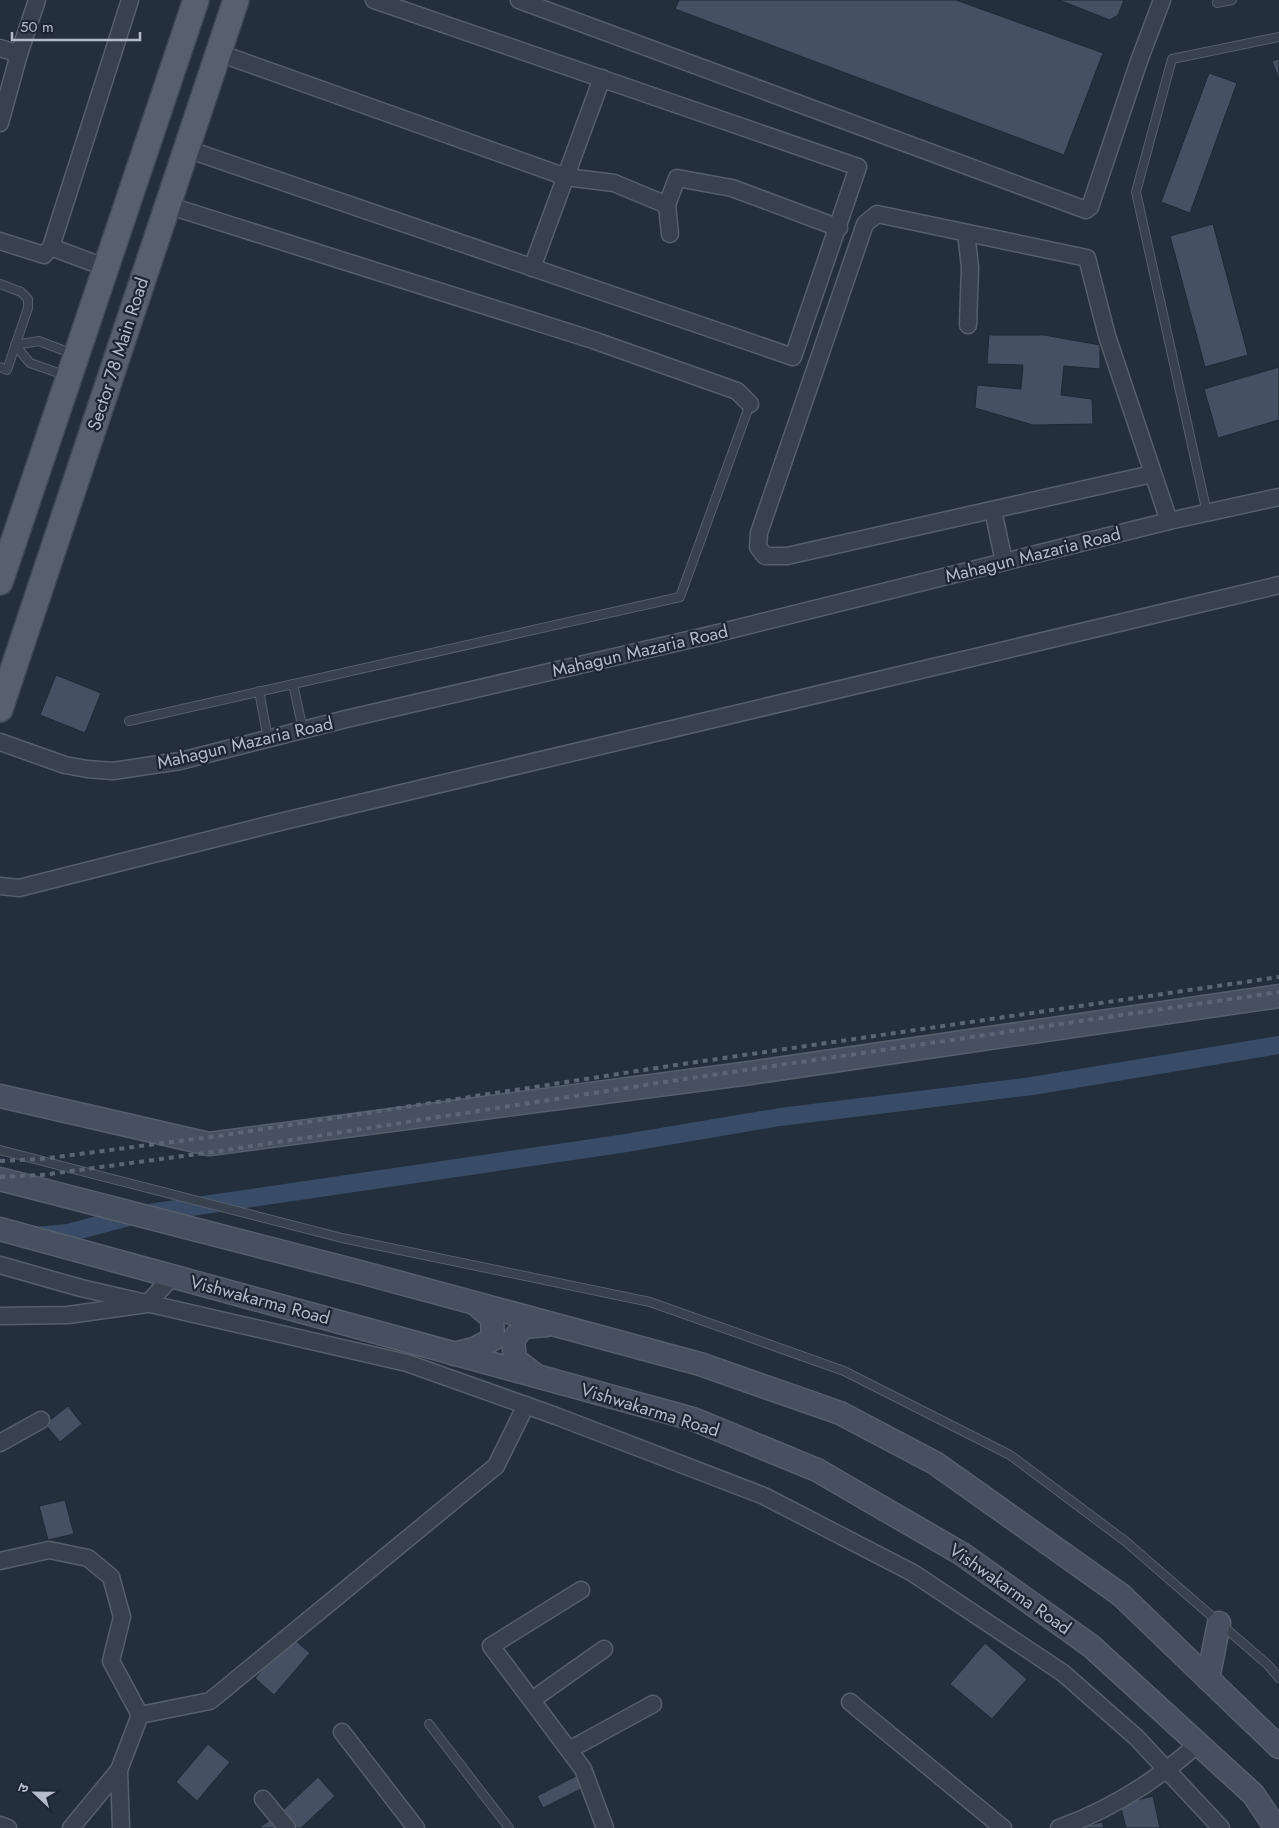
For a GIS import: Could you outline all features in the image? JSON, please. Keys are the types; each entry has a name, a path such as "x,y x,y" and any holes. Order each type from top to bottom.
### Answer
{"main road":[{"path":"0,582 196,0"},
{"name":"Sector 78 Main Road","path":"0,709 236,0"},
{"path":"32,488 42,475 48,472 63,481 68,502"},
{"path":"0,1096 208,1144 750,1073 1279,996"},
{"path":"0,1179 700,1364 840,1413 935,1463 1121,1595 1279,1747"},
{"name":"Vishwakarma Road","path":"0,1230 693,1420 816,1470 962,1554 1091,1646 1254,1794 1276,1828"},
{"path":"454,1354 474,1349 493,1339 492,1318 477,1305"},
{"path":"537,1376 515,1359 513,1340 523,1328 550,1324"},
{"path":"1208,1679 1219,1624"}],"street":[{"path":"0,123 19,54 37,0"},
{"path":"0,241 44,255 50,247 130,0"},
{"path":"187,149 793,357 839,228 858,167 374,0"},
{"path":"519,0 1086,210 1090,207 1139,61 1162,0"},
{"path":"0,48 19,54"},
{"path":"219,53 566,177 614,183 667,205"},
{"path":"532,268 602,78"},
{"path":"670,234 667,205 677,178 732,188 839,228"},
{"path":"167,205 593,340 738,391 750,404"},
{"path":"1152,474 787,556 765,556 758,547 759,533 865,224 877,214 1086,258 1108,336 1169,521"},
{"path":"966,233 970,268 968,325"},
{"path":"50,247 107,268"},
{"name":"Mahagun Mazaria Road","path":"0,742 65,765 114,771 180,761 303,730 714,634 1169,521 1279,497"},
{"path":"993,510 1004,562"},
{"path":"0,886 20,888 294,819 1279,584"},
{"path":"0,1266 147,1304 406,1363 526,1405 764,1496 913,1573 1063,1673 1137,1738 1222,1828"},
{"path":"0,1316 68,1315 147,1304 172,1277"},
{"path":"140,1715 210,1701 496,1466 526,1405"},
{"path":"0,1443 41,1420"},
{"path":"0,1561 49,1550 88,1558 112,1577 122,1617 111,1661 140,1715 119,1770 71,1828"},
{"path":"582,1590 491,1646 583,1769 605,1828"},
{"path":"532,1700 604,1649"},
{"path":"850,1702 1003,1828"},
{"path":"569,1750 653,1704"},
{"path":"342,1732 416,1828"},
{"path":"1060,1828 1085,1819 1167,1770 1198,1744"},
{"path":"119,1770 121,1828"},
{"path":"263,1798 287,1828"},
{"path":"0,1825 8,1828"}],"lane":[{"path":"1218,0 1217,3 1232,0"},
{"path":"1207,513 1136,192 1172,60 1279,37"},
{"path":"0,284 21,292 28,299 28,308 6,370 0,367"},
{"path":"15,345 39,341 74,366"},
{"path":"15,345 30,363 74,366"},
{"path":"129,721 680,597 750,404"},
{"path":"294,684 303,730"},
{"path":"258,691 268,739"},
{"path":"0,1150 342,1238 650,1302 844,1371 1010,1455 1125,1541 1279,1678"},
{"path":"429,1724 508,1828"}],"building":[{"path":"679,0 956,0 1103,53 1064,155 675,9"},
{"path":"1059,0 1124,0 1118,15 1110,20"},
{"path":"1279,59 1279,80 1272,61"},
{"path":"1209,73 1237,83 1190,213 1161,202"},
{"path":"1213,224 1248,355 1205,367 1170,236"},
{"path":"989,335 1044,335 1100,345 1100,369 1064,366 1061,395 1092,399 1093,424 1033,425 975,408 977,385 1021,389 1023,365 987,364"},
{"path":"1279,367 1279,420 1218,438 1204,389"},
{"path":"56,675 101,693 85,733 40,715"},
{"path":"68,1406 82,1424 60,1442 45,1424"},
{"path":"65,1500 74,1534 48,1540 39,1506"},
{"path":"291,1637 310,1653 274,1695 255,1678"},
{"path":"985,1643 1027,1679 992,1719 950,1684"},
{"path":"208,1744 230,1762 197,1801 176,1782"},
{"path":"580,1774 587,1786 543,1808 537,1796"},
{"path":"318,1777 335,1796 301,1828 297,1828 282,1811"},
{"path":"1153,1796 1160,1828 1126,1828 1120,1804"},
{"path":"274,1817 282,1828 259,1828"},
{"path":"1102,1822 1104,1828 1085,1828 1085,1826"}],"waterway":[{"path":"35,1236 68,1233 136,1215 620,1144 780,1117 1032,1086 1279,1045"}],"railway":[{"path":"0,1161 41,1159 218,1136 676,1065 1279,977"},
{"path":"0,1177 42,1175 220,1151 678,1080 1279,992"}]}
